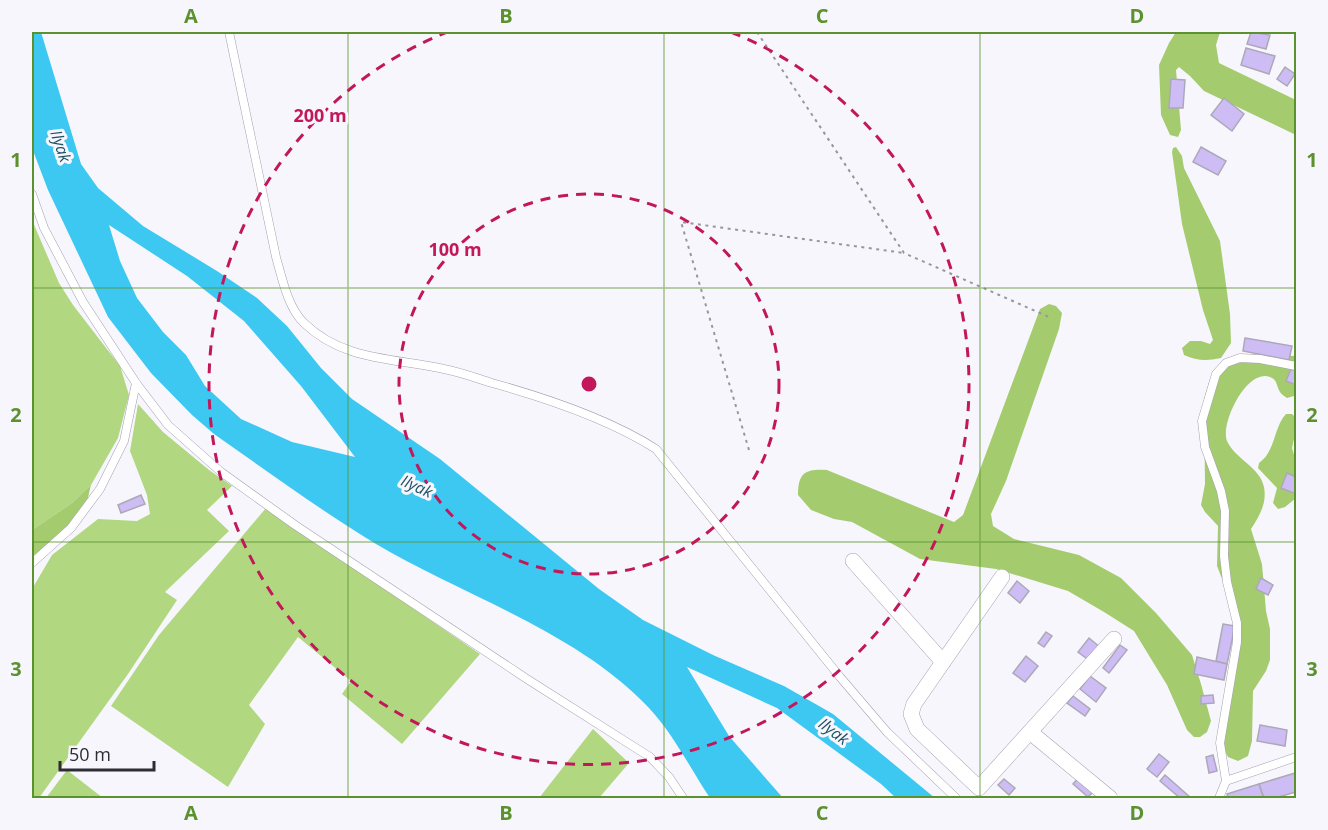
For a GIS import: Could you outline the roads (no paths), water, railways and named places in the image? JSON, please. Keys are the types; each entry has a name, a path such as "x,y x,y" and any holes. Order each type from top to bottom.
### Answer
{"street":[{"path":"854,561 943,662"},
{"path":"1002,577 914,704 911,714 917,729 983,793 1030,732 1114,639"},
{"path":"1030,732 1110,798"}],"lane":[{"path":"229,32 276,257 286,292 302,322 324,340 359,355 445,369 513,389 575,410 637,437 656,449 853,693 887,732 956,798"},
{"path":"32,194 44,228 83,302 136,383 168,425 221,472 436,619 650,757 669,777 683,798"},
{"path":"1219,798 1226,780 1220,742 1238,642 1237,623 1227,582 1224,556 1225,511 1221,490 1205,447 1202,421 1216,374 1226,363 1240,358 1260,359 1296,366"},
{"path":"32,563 71,528 100,489 124,441 136,383"},
{"path":"1226,780 1296,757"}],"water":[{"name":"Ilyak","path":"32,32 41,32 81,164 98,188 143,226 257,298 287,326 321,368 352,399 440,459 599,589 643,620 713,655 784,686 833,714 935,798 896,798 881,784 777,708 687,667 729,736 783,798 710,798 658,718 620,681 589,658 555,636 376,544 214,434 192,415 151,373 108,317 48,190 32,148","holes":["109,225 187,276 244,321 301,386 355,457 292,442 241,419 205,386 186,355 163,332 137,298 120,261"]}]}
